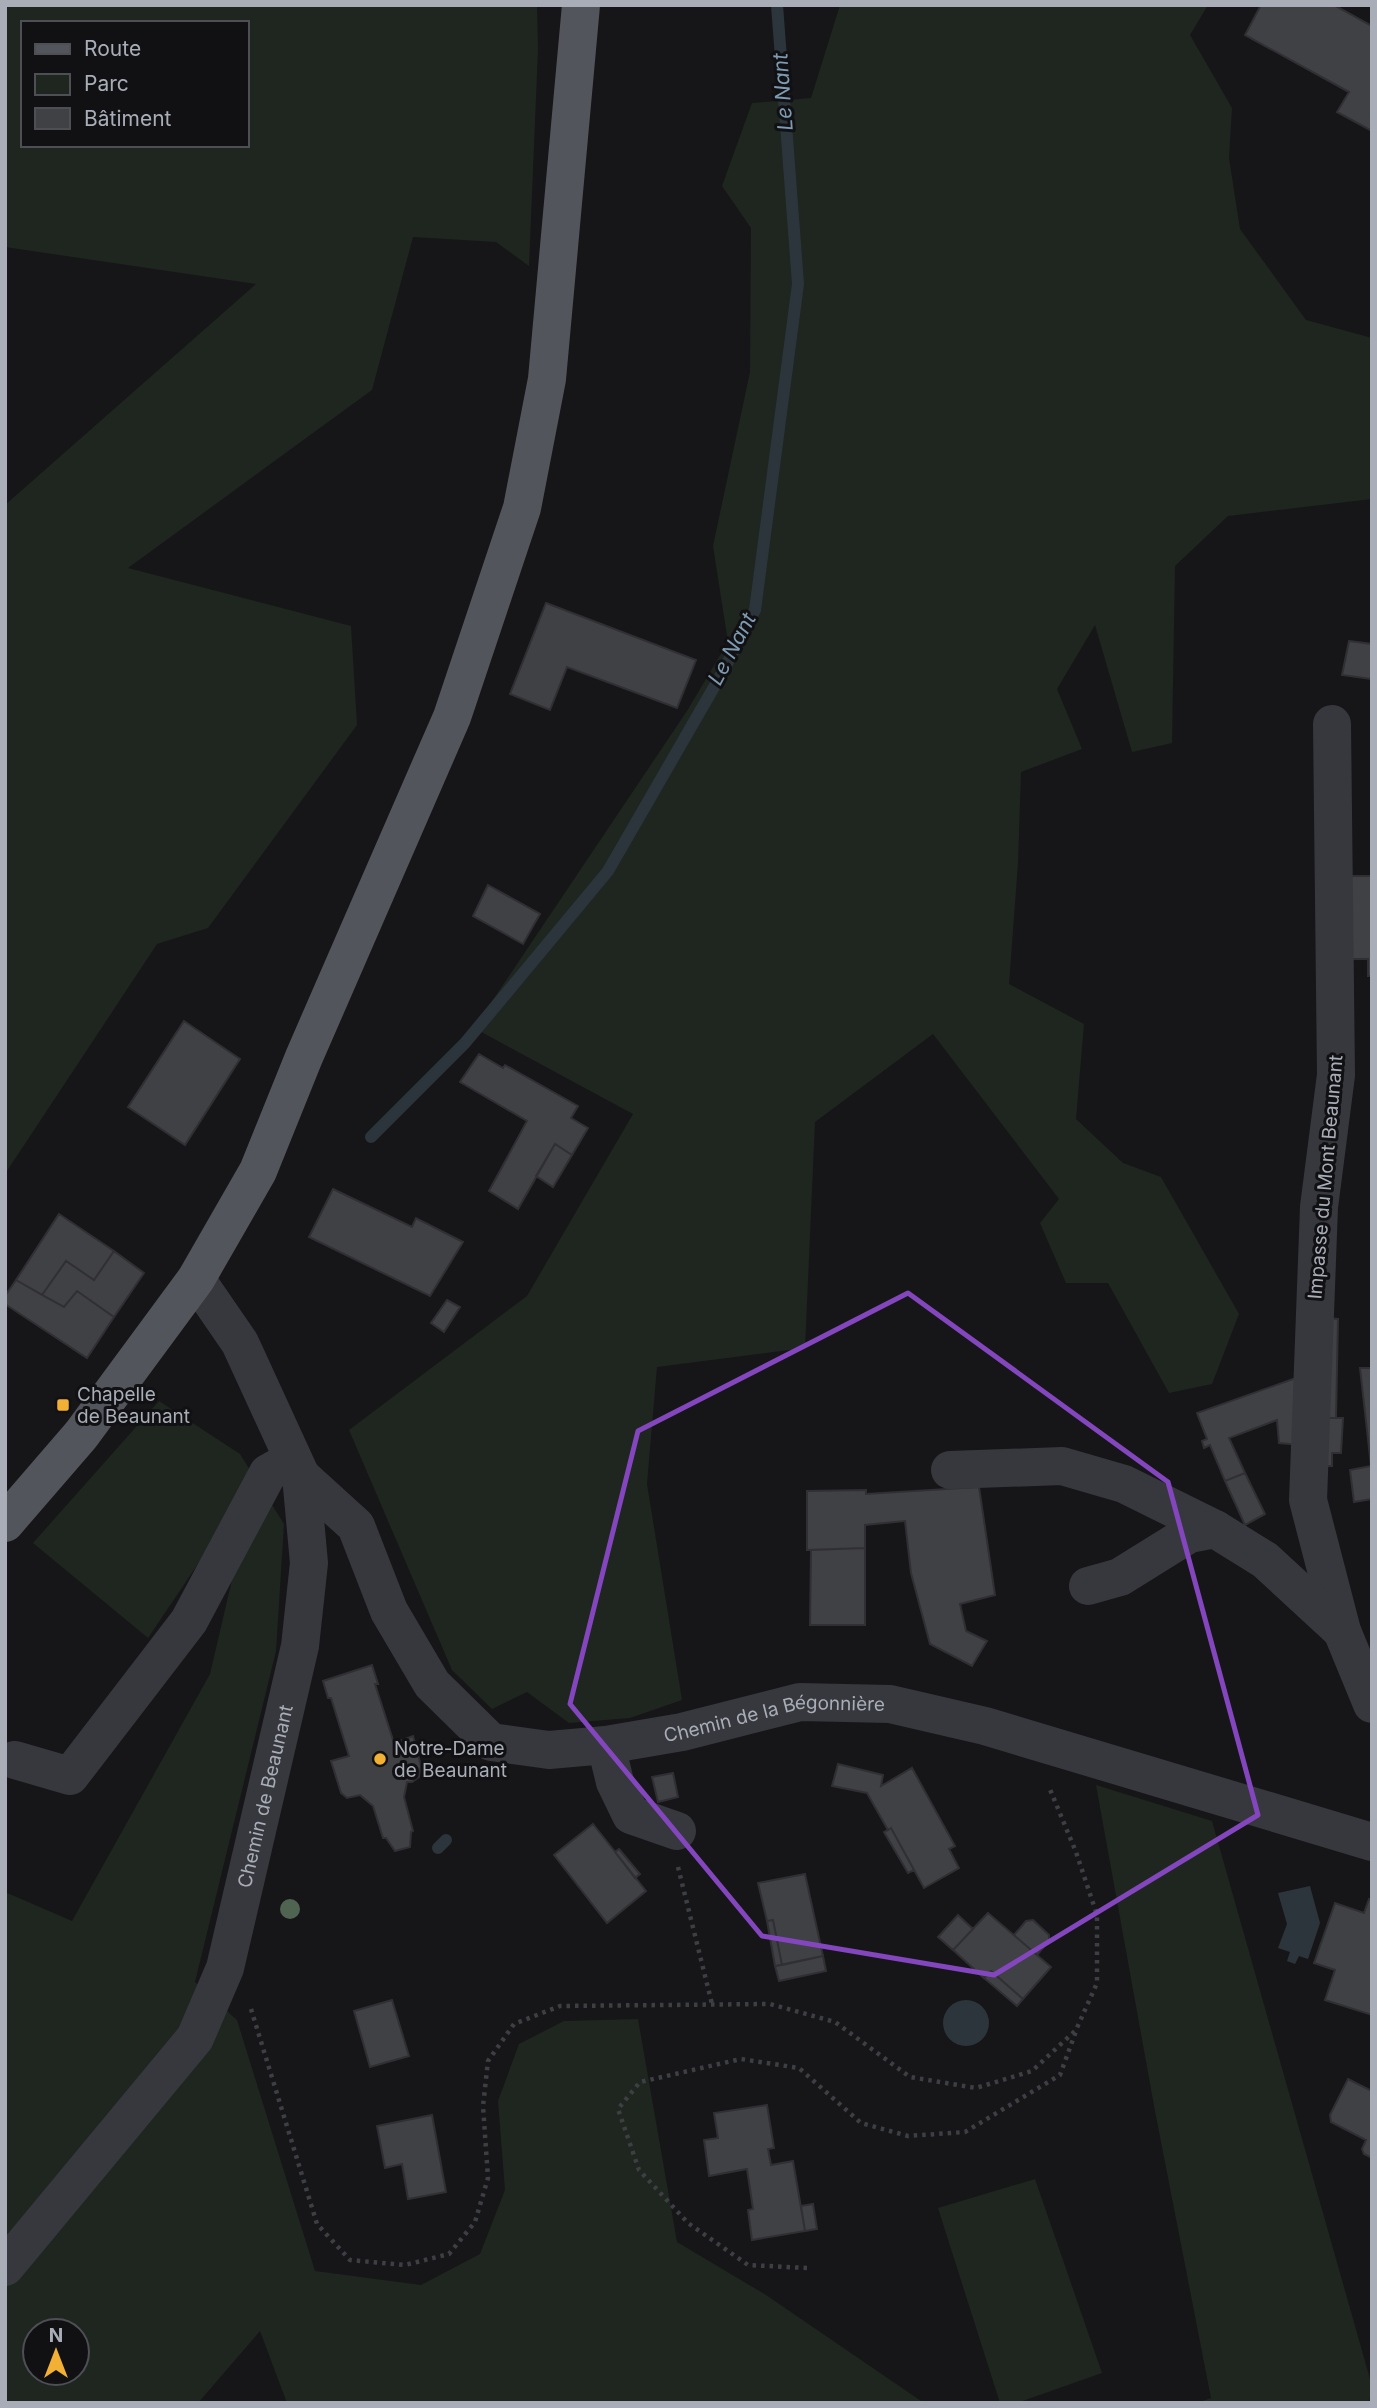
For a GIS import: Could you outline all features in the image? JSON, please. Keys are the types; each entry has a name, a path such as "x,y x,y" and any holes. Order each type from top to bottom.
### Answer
{"main road":[{"path":"5,1524 81,1435 195,1279 258,1171 304,1057 452,718 522,508 547,379 581,5"}],"street":[{"name":"Impasse du Mont Beaunant","path":"1332,724 1336,1075 1319,1207 1308,1500 1342,1631 1372,1704"},
{"name":"Chemin de Beaunant","path":"5,2267 195,2038 225,1968 300,1646 309,1563 297,1467 240,1343 195,1279"},
{"path":"950,1470 1062,1466 1124,1484 1215,1529 1265,1560 1342,1631"},
{"path":"15,1760 70,1776 189,1621 268,1473 297,1467"},
{"name":"Chemin de la Bégonnière","path":"297,1467 356,1526 389,1611 432,1684 491,1742 549,1750 606,1745 682,1732 800,1702 890,1704 1030,1739 1372,1842"},
{"path":"1088,1586 1120,1577 1189,1534 1215,1529"},
{"path":"606,1745 615,1782 631,1815 677,1831"}],"path":[{"path":"807,2268 748,2265 688,2223 639,2170 618,2109 640,2082 741,2059 799,2068 861,2123 908,2136 965,2132 1060,2076 1076,2030 1097,1983 1097,1914 1076,1852 1030,1739"},
{"path":"677,1831 678,1867 712,2004"},
{"path":"225,1968 246,1992 317,2224 350,2260 405,2265 449,2254 475,2222 488,2178 484,2106 488,2061 514,2024 560,2006 770,2004 835,2022 910,2077 976,2088 1032,2071 1076,2030"}],"highlighted area":[{"path":"908,1293 1168,1482 1258,1815 994,1975 762,1936 570,1704 638,1431"}],"green space":[{"path":"5,5 537,5 538,49 529,266 496,242 413,237 372,390 128,568 351,626 357,725 208,928 157,944 5,1174 5,505 256,284 5,247"},
{"path":"840,5 1208,5 1190,35 1232,108 1229,158 1240,229 1306,320 1372,338 1372,499 1228,516 1175,566 1172,743 1132,752 1095,625 1057,689 1082,749 1021,772 1018,863 1009,984 1084,1024 1076,1119 1123,1163 1161,1177 1239,1314 1212,1384 1169,1393 1108,1283 1066,1283 1040,1223 1059,1199 933,1034 815,1122 805,1348 657,1367 647,1484 682,1700 630,1718 569,1723 527,1692 492,1709 452,1670 349,1430 527,1296 633,1114 474,1028 687,711 728,642 713,546 750,372 751,228 722,186 752,103 811,98"},
{"path":"159,1401 240,1454 284,1524 276,1651 195,1982 237,2020 315,2271 421,2285 480,2254 505,2190 498,2101 519,2044 564,2021 638,2019 677,2242 766,2295 924,2403 287,2403 260,2331 198,2403 5,2403 5,1892 72,1921 210,1674 235,1567 208,1549 148,1638 33,1543"},
{"path":"1096,1785 1212,1821 1372,2386 1369,2403 1197,2403 1211,2398 1155,2111"},
{"path":"1035,2179 1102,2373 1017,2403 1000,2403 938,2208"}],"shaded area":[{"path":"1310,1886 1320,1923 1308,1959 1299,1956 1295,1964 1287,1961 1290,1952 1278,1948 1287,1924 1278,1893"},
{"path":"966,2000 982,2007 989,2023 982,2039 966,2046 950,2039 943,2023 950,2007"}],"building":[{"path":"1261,5 1334,5 1372,26 1372,131 1337,112 1349,92 1245,35"},
{"path":"546,603 696,660 677,708 567,667 550,710 510,694"},
{"path":"1349,641 1372,644 1372,679 1342,675"},
{"path":"1349,876 1372,876 1372,976 1368,976 1368,959 1351,959"},
{"path":"488,885 540,914 523,944 473,916"},
{"path":"184,1021 240,1059 185,1145 128,1107"},
{"path":"479,1054 503,1068 505,1065 578,1106 571,1118 588,1128 572,1155 555,1144 518,1209 489,1191 527,1121 460,1082"},
{"path":"555,1144 572,1155 553,1187 536,1176"},
{"path":"333,1189 412,1227 416,1218 463,1242 430,1296 309,1237"},
{"path":"59,1214 114,1251 94,1280 66,1261 42,1295 16,1280"},
{"path":"114,1251 144,1273 114,1317 77,1291 64,1307 42,1295 66,1261 94,1280"},
{"path":"16,1280 64,1307 77,1291 114,1317 87,1358 5,1304 5,1296"},
{"path":"447,1300 460,1307 444,1332 431,1323"},
{"path":"1324,1318 1338,1319 1336,1418 1318,1418"},
{"path":"1360,1368 1372,1368 1372,1499 1354,1502 1350,1470 1371,1466"},
{"path":"1296,1378 1300,1445 1279,1443 1277,1420 1229,1438 1245,1473 1225,1481 1210,1445 1204,1448 1202,1441 1207,1439 1197,1413"},
{"path":"1318,1418 1343,1418 1341,1453 1332,1453 1332,1466 1318,1466"},
{"path":"1245,1473 1265,1514 1245,1525 1225,1481"},
{"path":"979,1487 995,1595 960,1604 966,1631 987,1641 972,1666 930,1644 911,1573 905,1521 865,1525 865,1548 807,1550 807,1491 866,1490 866,1494"},
{"path":"865,1548 865,1625 810,1625 811,1550"},
{"name":"Notre-Dame de Beaunant","path":"372,1665 378,1684 375,1684 394,1743 413,1736 421,1766 419,1777 407,1782 404,1797 413,1831 410,1847 395,1851 386,1838 383,1838 373,1806 360,1795 347,1798 341,1793 331,1761 349,1756 323,1681"},
{"path":"838,1764 883,1775 881,1786 912,1768 955,1846 949,1849 959,1868 924,1888 891,1828 888,1830 867,1793 832,1786"},
{"path":"673,1773 678,1797 658,1802 652,1777"},
{"path":"593,1824 646,1891 607,1923 554,1855"},
{"path":"891,1828 914,1870 908,1873 884,1832"},
{"path":"619,1849 640,1874 635,1878 615,1852"},
{"path":"805,1874 823,1956 782,1965 773,1920 767,1921 758,1883"},
{"path":"1369,1899 1372,1900 1372,2015 1325,2000 1335,1970 1314,1963 1335,1903 1364,1913"},
{"path":"988,1913 1051,1967 1023,1999 991,1971 984,1978 953,1950"},
{"path":"958,1915 973,1929 953,1950 938,1937"},
{"path":"773,1920 782,1965 775,1966 767,1921"},
{"path":"1033,1920 1049,1935 1049,1941 1037,1955 1014,1935 1026,1921"},
{"path":"823,1956 826,1971 779,1981 775,1966"},
{"path":"991,1971 1023,1999 1017,2006 984,1978"},
{"path":"392,2000 409,2056 370,2067 354,2011"},
{"path":"1348,2079 1372,2091 1372,2158 1364,2154 1362,2149 1366,2140 1331,2122 1330,2115"},
{"path":"767,2105 774,2148 768,2149 771,2165 793,2161 805,2231 752,2240 748,2210 753,2209 747,2169 709,2176 704,2140 718,2138 714,2113"},
{"path":"432,2115 446,2192 408,2199 402,2164 385,2168 377,2126"},
{"path":"813,2204 817,2229 805,2231 801,2206"}],"waterway":[{"name":"Le Nant","path":"371,1137 465,1043 608,871 721,675 755,610 798,284 777,5"},
{"path":"438,1848 446,1840"}],"place":[{"name":"Chapelle de Beaunant","path":"63,1405"},
{"name":"Notre-Dame de Beaunant","path":"380,1759"}]}
